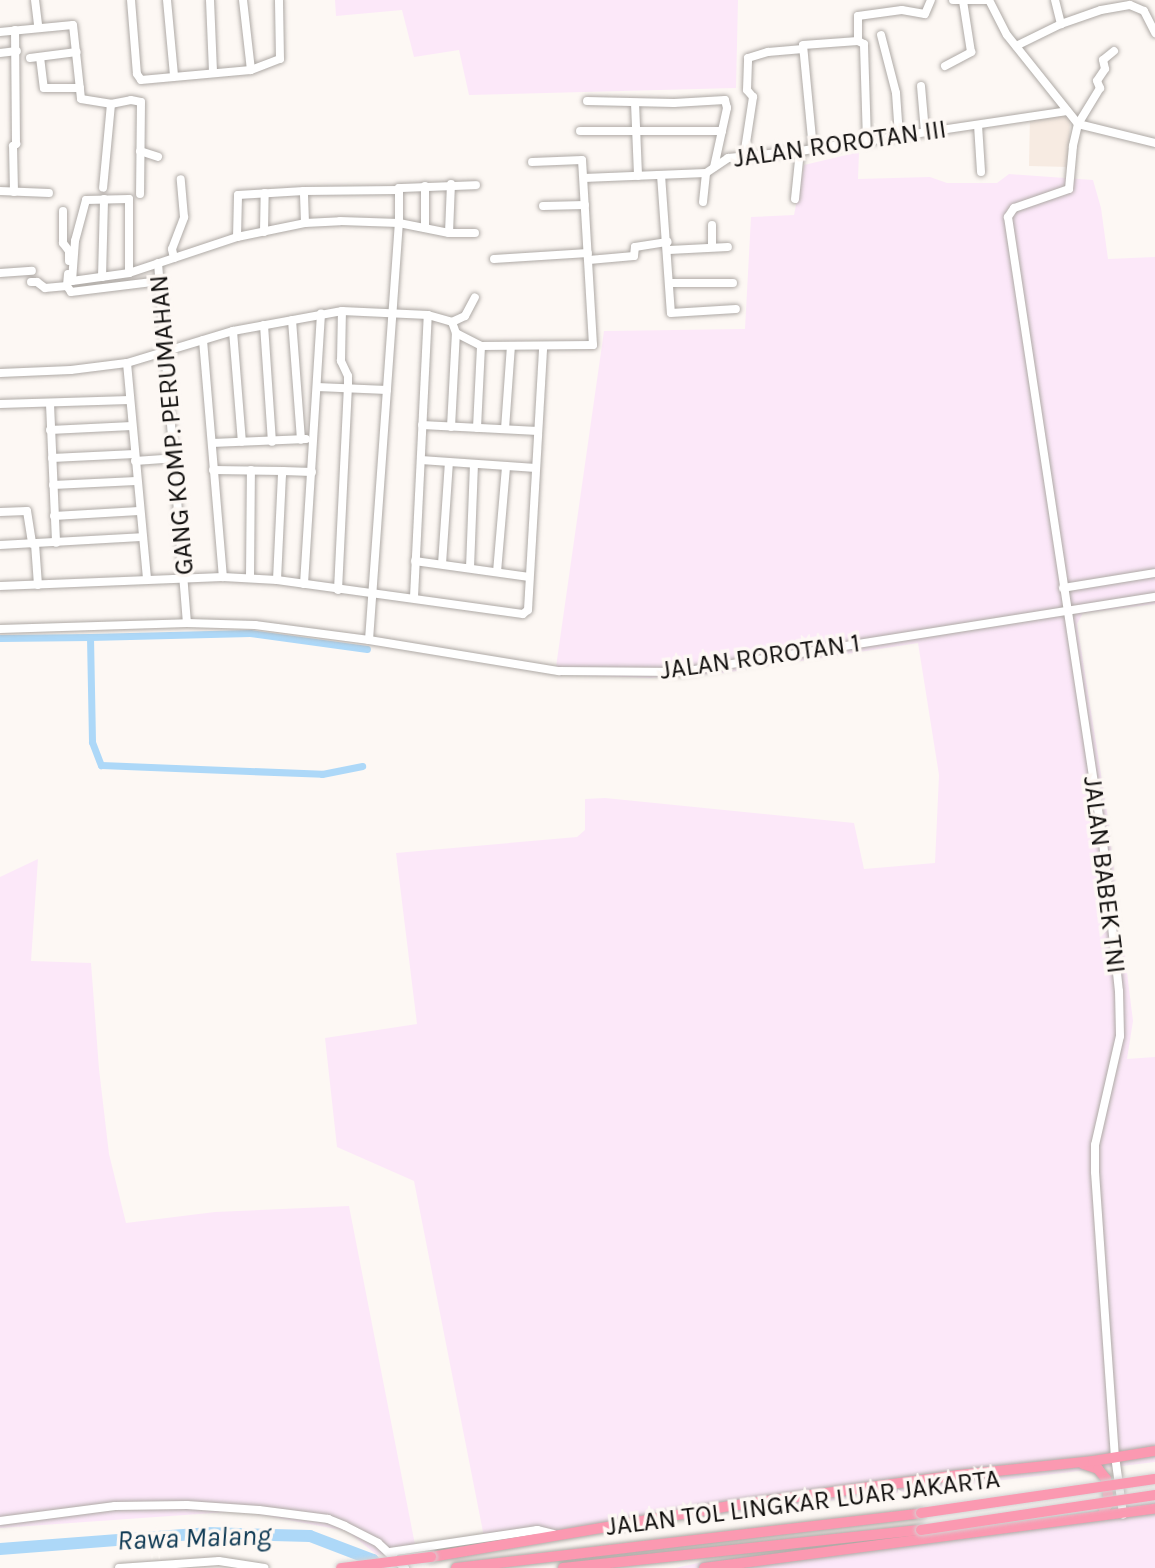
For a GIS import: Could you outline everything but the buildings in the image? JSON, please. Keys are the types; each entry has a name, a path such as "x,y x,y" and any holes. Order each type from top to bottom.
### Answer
{"highway":[{"path":"341,1568 431,1557 554,1534 859,1487 1077,1463 1155,1451"},
{"path":"1077,1463 1102,1472 1109,1490 1106,1507 1085,1517"},
{"name":"JALAN TOL LINGKAR LUAR JAKARTA","path":"456,1568 922,1513 1155,1479"},
{"name":"JALAN TOL LINGKAR LUAR JAKARTA","path":"563,1568 921,1530 1155,1495"},
{"path":"705,1568 1155,1509"}],"street":[{"path":"35,0 38,26"},
{"path":"131,0 138,77 141,80 251,70 282,56 279,0"},
{"path":"167,0 174,76"},
{"path":"210,0 213,73"},
{"path":"243,0 251,70"},
{"path":"858,41 859,15 902,10 924,14 928,11 931,0"},
{"path":"953,0 989,0 998,22 1078,124 1155,143"},
{"path":"1055,0 1061,24"},
{"path":"1101,0 1101,10"},
{"path":"945,66 971,52 964,1"},
{"path":"1016,47 1061,24 1101,10 1138,6 1154,27 1155,33"},
{"path":"0,32 69,24 74,27 81,100 111,104 131,100 141,102 140,194"},
{"path":"14,192 17,51 15,30"},
{"path":"881,35 896,93 899,136"},
{"path":"813,149 803,49 805,44 858,41 864,44 867,141"},
{"path":"744,156 753,97 747,90 748,58 768,52 803,49"},
{"path":"0,53 17,51"},
{"path":"1078,124 1100,88 1097,81 1105,69 1103,60 1114,51"},
{"path":"30,58 77,52"},
{"path":"40,57 45,88 80,88"},
{"path":"921,86 925,132"},
{"path":"587,101 635,103 724,100 727,108 714,167"},
{"path":"635,103 638,176"},
{"path":"103,188 111,104"},
{"name":"JALAN ROROTAN III","path":"584,178 706,173 728,158 800,151 1067,111"},
{"name":"JALAN BABEK TNI","path":"1078,124 1069,189 1011,211 1011,238 1103,842 1121,1014 1117,1058 1095,1145 1095,1172 1115,1456 1123,1514"},
{"path":"978,125 981,172"},
{"path":"580,131 722,131"},
{"path":"140,151 158,157"},
{"path":"795,199 800,151"},
{"path":"456,333 481,346 593,345 584,178 580,159 532,162"},
{"path":"703,202 706,173"},
{"path":"662,175 670,310 674,314 736,309"},
{"path":"174,258 172,249 184,216 181,178"},
{"path":"449,233 451,184"},
{"path":"237,237 237,197 304,191 399,190 400,187 476,185"},
{"path":"425,186 425,228"},
{"path":"369,640 387,390 389,312 400,223 399,190"},
{"path":"0,191 49,193"},
{"path":"304,191 305,223"},
{"path":"264,232 265,193"},
{"path":"102,276 104,199"},
{"path":"129,273 129,199 85,200 75,241 72,281 129,273 158,263"},
{"path":"543,206 585,205"},
{"path":"63,211 62,243 69,251 67,286 71,292 160,281"},
{"name":"GANG KOMP. PERUMAHAN","path":"187,623 158,263 237,237 305,223 400,223 449,233 475,233"},
{"path":"712,225 712,247"},
{"path":"494,258 633,256 635,247 728,247"},
{"path":"0,273 32,271"},
{"path":"31,282 37,282 45,288 67,286"},
{"path":"669,284 733,283"},
{"path":"0,373 71,370 127,363 233,331 321,314 389,312 428,315 452,322 465,316 475,297"},
{"path":"338,590 348,388 341,360 342,312"},
{"path":"304,584 321,314"},
{"path":"414,597 428,315"},
{"path":"292,320 301,440"},
{"path":"451,427 456,333 452,322"},
{"path":"264,325 272,442"},
{"path":"233,331 242,442"},
{"path":"203,340 223,578"},
{"path":"477,428 481,346"},
{"path":"505,429 511,346"},
{"path":"0,586 250,577 373,595 414,597 523,614 528,610 543,347"},
{"path":"127,363 141,537 147,579"},
{"path":"317,387 387,390"},
{"path":"0,404 130,400"},
{"path":"50,404 56,543"},
{"path":"422,425 538,431"},
{"path":"50,430 132,426"},
{"path":"212,443 313,439"},
{"path":"52,458 174,458"},
{"path":"421,460 536,468"},
{"path":"442,564 450,462"},
{"path":"470,568 474,464"},
{"path":"497,572 506,466"},
{"path":"214,470 312,472"},
{"path":"250,577 251,470"},
{"path":"277,580 283,471"},
{"path":"53,485 136,481"},
{"path":"0,512 25,510 29,513 38,585"},
{"path":"54,516 139,511"},
{"path":"0,545 141,537"},
{"path":"415,561 529,577"},
{"path":"1064,590 1155,573"},
{"name":"JALAN ROROTAN 1","path":"0,629 187,623 255,625 369,640 559,671 681,672 1067,607 1155,597"},
{"path":"0,1521 115,1506 219,1507 328,1519 364,1535 390,1552 405,1568"},
{"path":"390,1552 537,1530 554,1534"},
{"path":"119,1568 219,1561 264,1568"}],"shaded area":[{"path":"335,0 738,0 736,88 469,95 459,50 414,57 402,10 336,16"},
{"path":"1030,114 1070,115 1069,167 1029,166"},
{"path":"859,152 858,179 930,177 947,183 997,183 1009,174 1093,180 1101,208 1108,259 1155,257 1155,604 1083,613 1077,624 1107,812 1133,1021 1127,1059 1155,1057 1155,1462 485,1542 414,1181 337,1147 325,1038 417,1024 396,853 577,837 585,830 585,799 605,798 854,823 864,869 935,863 939,775 918,643 724,673 649,678 555,674 604,331 745,329 751,217 794,215 804,165"},
{"path":"38,859 31,961 91,963 109,1154 126,1223 215,1212 349,1206 416,1550 377,1555 347,1531 241,1511 0,1528 0,877"},
{"path":"1155,1500 1155,1568 675,1568 703,1562"}],"waterway":[{"path":"90,637 250,633 367,649"},
{"path":"0,638 90,637 92,742 101,765 322,774 362,766"},
{"name":"Rawa Malang","path":"0,1549 206,1533 310,1536 373,1560 379,1568"}]}
